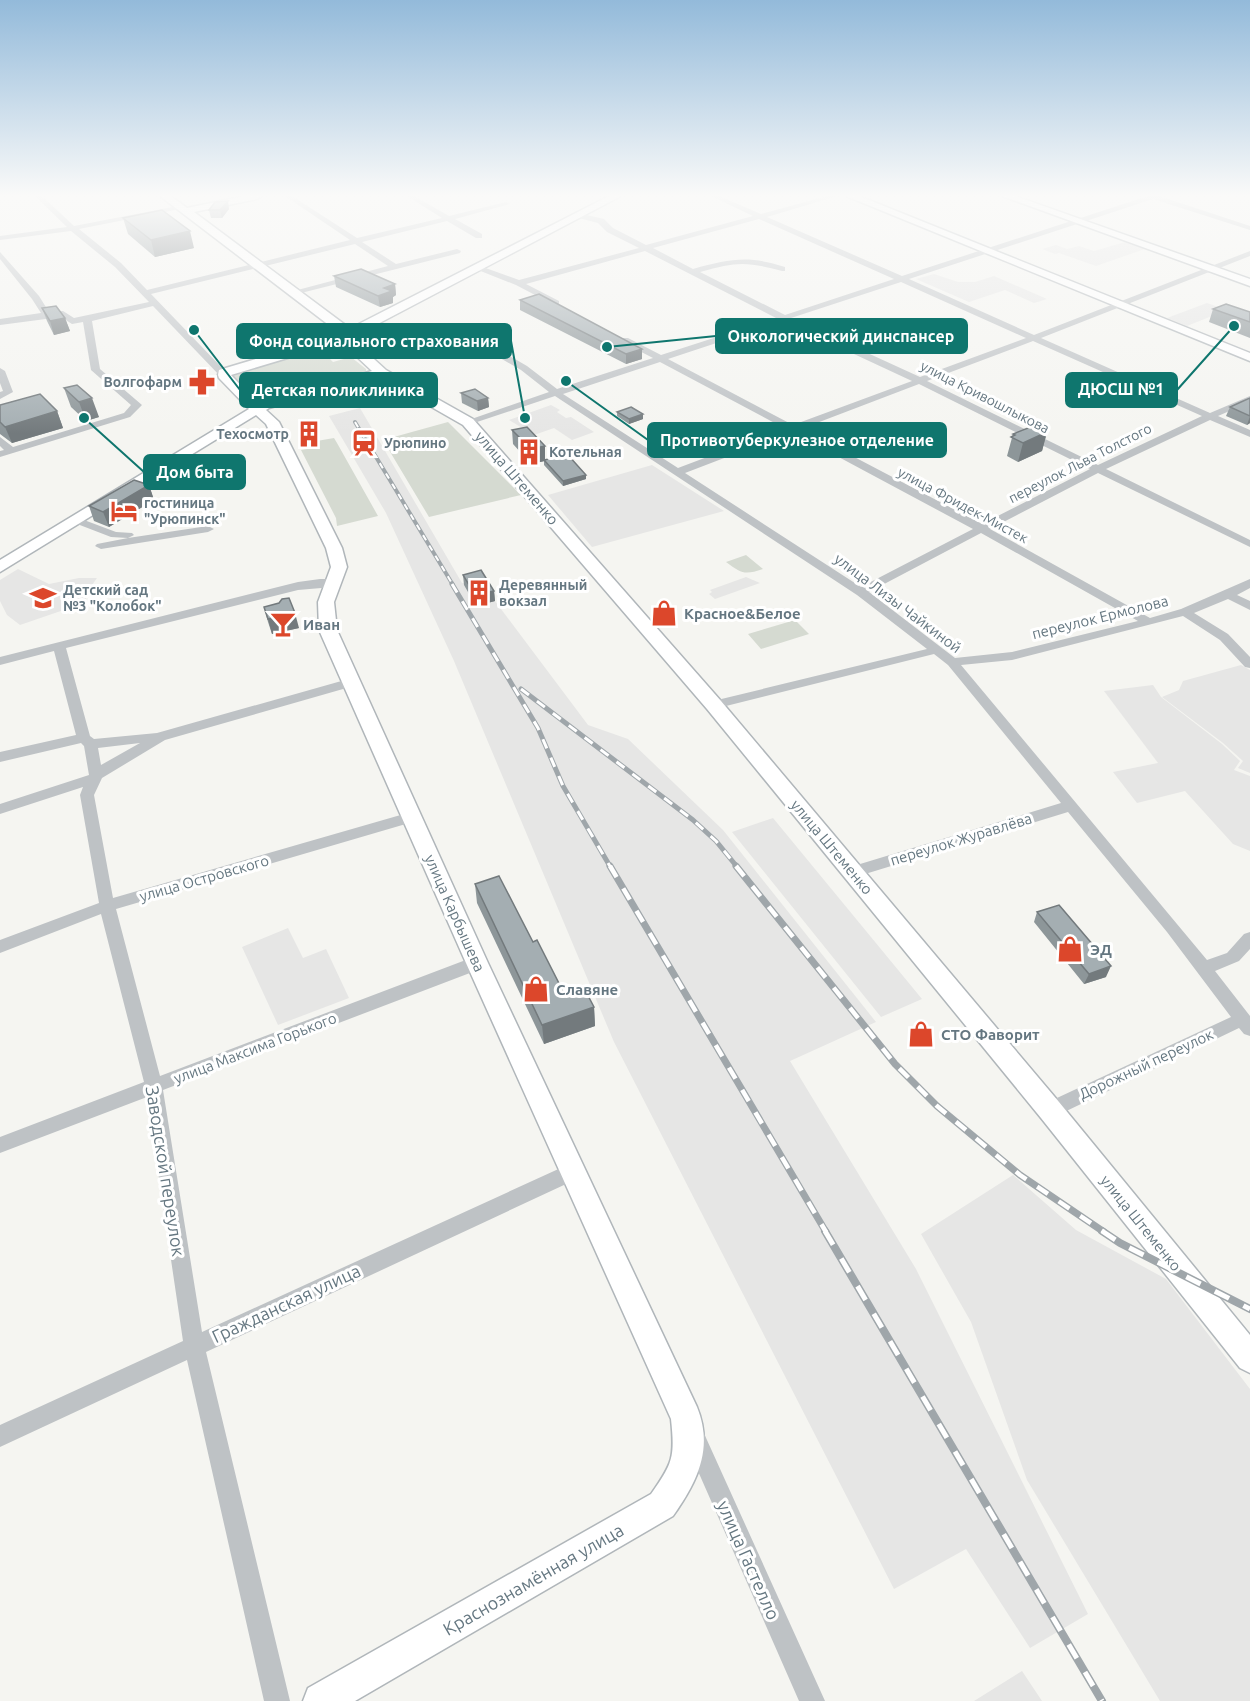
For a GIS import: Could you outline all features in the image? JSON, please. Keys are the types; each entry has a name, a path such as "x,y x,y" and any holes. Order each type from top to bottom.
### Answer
{"main road":[{"name":"улица Штеменко","path":"272,275 340,327 343,337 381,373 468,422 714,705 1050,1110 1250,1358"},
{"path":"224,375 229,370 343,337 463,275"},
{"path":"1047,275 1250,357"},
{"path":"1231,275 1247,280"},
{"path":"2,563 258,409 278,400 381,373"},
{"name":"улица Карбышева","path":"224,375 272,422 334,548 339,567 327,602 326,619 351,682 572,1172 686,1418"},
{"name":"Краснознамённая улица","path":"321,1701 662,1505 685,1472 690,1454 686,1418"}],"street":[{"path":"17,275 36,298 46,315"},
{"path":"126,275 224,375"},
{"path":"146,293 216,275"},
{"path":"294,292 358,275"},
{"path":"498,275 519,283 568,309"},
{"path":"519,283 546,275"},
{"name":"улица Кривошлыкова","path":"703,275 784,318 918,380 1250,544"},
{"path":"897,275 1250,434"},
{"path":"468,422 911,275"},
{"path":"678,472 1194,275"},
{"path":"0,322 63,314 72,321 156,303"},
{"path":"0,454 127,415 137,405 96,370 87,319"},
{"name":"улица Фридек-Мистек","path":"618,337 982,529 1147,621"},
{"name":"улица Лизы Чайкиной","path":"491,349 524,368 556,393 861,592 952,662 1173,928 1246,1024"},
{"path":"0,371 8,392 0,396"},
{"name":"переулок Льва Толстого","path":"861,592 1097,470 1250,399"},
{"path":"0,440 11,450"},
{"path":"76,520 115,535 158,535"},
{"path":"101,546 158,535 208,529"},
{"path":"0,662 298,586 320,582 333,583"},
{"name":"переулок Ермолова","path":"952,662 1012,656 1185,612 1228,595 1250,583"},
{"path":"1228,595 1250,606"},
{"path":"1185,612 1224,637 1250,664"},
{"name":"Заводской переулок","path":"59,647 87,741 95,777 87,795 107,906 154,1087 194,1345 277,1701"},
{"path":"714,705 936,650"},
{"path":"0,757 87,741 160,736 351,682"},
{"path":"0,809 95,777 160,736"},
{"name":"переулок Журавлёва","path":"852,872 1070,806"},
{"name":"улица Островского","path":"0,947 107,906 411,817"},
{"path":"1202,969 1233,957 1250,938"},
{"name":"улица Максима Горького","path":"0,1145 477,963"},
{"name":"Дорожный переулок","path":"1050,1110 1246,1024"},
{"name":"Гражданская улица","path":"0,1436 572,1172"},
{"name":"улица Гастелло","path":"686,1418 812,1701"}],"shaded area":[{"path":"938,275 958,282 975,282 994,276 1047,299 1034,303 1005,290 969,302 916,279"},
{"path":"1207,303 1227,310 1187,326 1167,318"},
{"path":"328,346 337,347 347,354 330,359 333,362 351,357 366,371 257,401 232,378 233,373"},
{"path":"551,405 560,410 557,412 566,418 571,417 594,432 572,440 554,428 534,435 509,420"},
{"name":"Урюпино","path":"360,408 462,583 483,585 588,725 628,739 723,830 876,1022 790,1061 916,1269 1088,1614 1030,1648 966,1549 894,1589 614,1042 454,661 386,513 329,416"},
{"path":"448,422 521,495 429,517 383,440"},
{"path":"334,438 378,516 337,526 336,518 301,450 313,448 311,442"},
{"path":"652,465 724,511 592,547 548,495"},
{"path":"746,555 763,569 744,572 726,562"},
{"name":"Детский сад №3 \"Колобок\"","path":"18,569 49,584 79,578 97,578 85,595 87,602 20,625 7,615 0,601 0,580"},
{"path":"746,577 760,583 715,599 709,594 712,592 710,590"},
{"path":"795,620 809,634 761,649 748,634"},
{"path":"1241,665 1250,670 1250,773 1238,768 1243,761 1223,743 1162,697 1179,690 1183,681"},
{"path":"1153,685 1161,697 1222,744 1240,761 1234,770 1250,776 1250,851 1233,844 1185,791 1137,803 1113,772 1158,763 1104,691"},
{"path":"773,818 922,999 881,1017 732,832"},
{"path":"288,928 303,958 326,949 349,998 278,1025 242,947"},
{"path":"1013,1175 1076,1230 1166,1279 1250,1389 1250,1701 1160,1701 1027,1480 971,1322 921,1234"},
{"path":"1022,1671 1042,1701 974,1701"}],"building":[{"path":"375,275 395,284 384,288 392,291 378,296 334,276"},
{"path":"539,294 642,349 626,354 520,300"},
{"path":"1226,304 1250,312 1250,322 1213,309"},
{"path":"56,306 65,318 50,321 42,308"},
{"path":"77,385 92,398 79,402 64,388"},
{"path":"475,389 488,398 477,401 461,393"},
{"path":"40,394 57,411 5,427 0,422 0,405"},
{"path":"1250,398 1250,416 1230,407 1241,402"},
{"path":"631,407 643,414 629,419 617,412"},
{"path":"1033,426 1047,432 1023,443 1011,437 1015,435 1013,434"},
{"path":"527,427 545,446 531,449 512,430"},
{"path":"568,455 586,475 563,481 544,460"},
{"path":"134,480 149,485 103,512 89,506"},
{"path":"481,570 494,591 475,595 463,575"},
{"path":"289,598 295,613 268,619 264,607"},
{"path":"499,876 533,942 537,940 566,997 585,990 594,1007 542,1025 475,884"},
{"path":"1059,905 1111,966 1089,974 1037,912"}],"railway":[{"path":"355,422 453,585"},
{"path":"452,584 538,728 563,786 611,868"},
{"path":"521,689 693,820 716,841 738,868"},
{"path":"610,866 826,1232"},
{"path":"736,866 895,1064 937,1106 1020,1175 1104,1232"},
{"path":"825,1231 1102,1701"},
{"path":"1102,1231 1120,1243 1250,1309"}],"place":[{"name":"ДЮСШ №1","path":"1234,326"},
{"name":"Детская поликлиника","path":"194,330"},
{"name":"Онкологический динспансер","path":"607,347"},
{"name":"Противотуберкулезное отделение","path":"566,381"},
{"name":"Волгофарм","path":"202,382"},
{"name":"Дом быта","path":"84,418"},
{"name":"Фонд социального страхования","path":"525,418"},
{"name":"Техосмотр","path":"309,434"},
{"name":"Урюпино","path":"364,443"},
{"name":"Котельная","path":"529,452"},
{"name":"гостиница \"Урюпинск\"","path":"124,511"},
{"name":"Деревянный вокзал","path":"479,593"},
{"name":"Детский сад №3 \"Колобок\"","path":"43,598"},
{"name":"Красное&Белое","path":"664,613"},
{"name":"Иван","path":"283,624"},
{"name":"ЭД","path":"1070,949"},
{"name":"Славяне","path":"536,989"},
{"name":"СТО Фаворит","path":"921,1034"}]}
